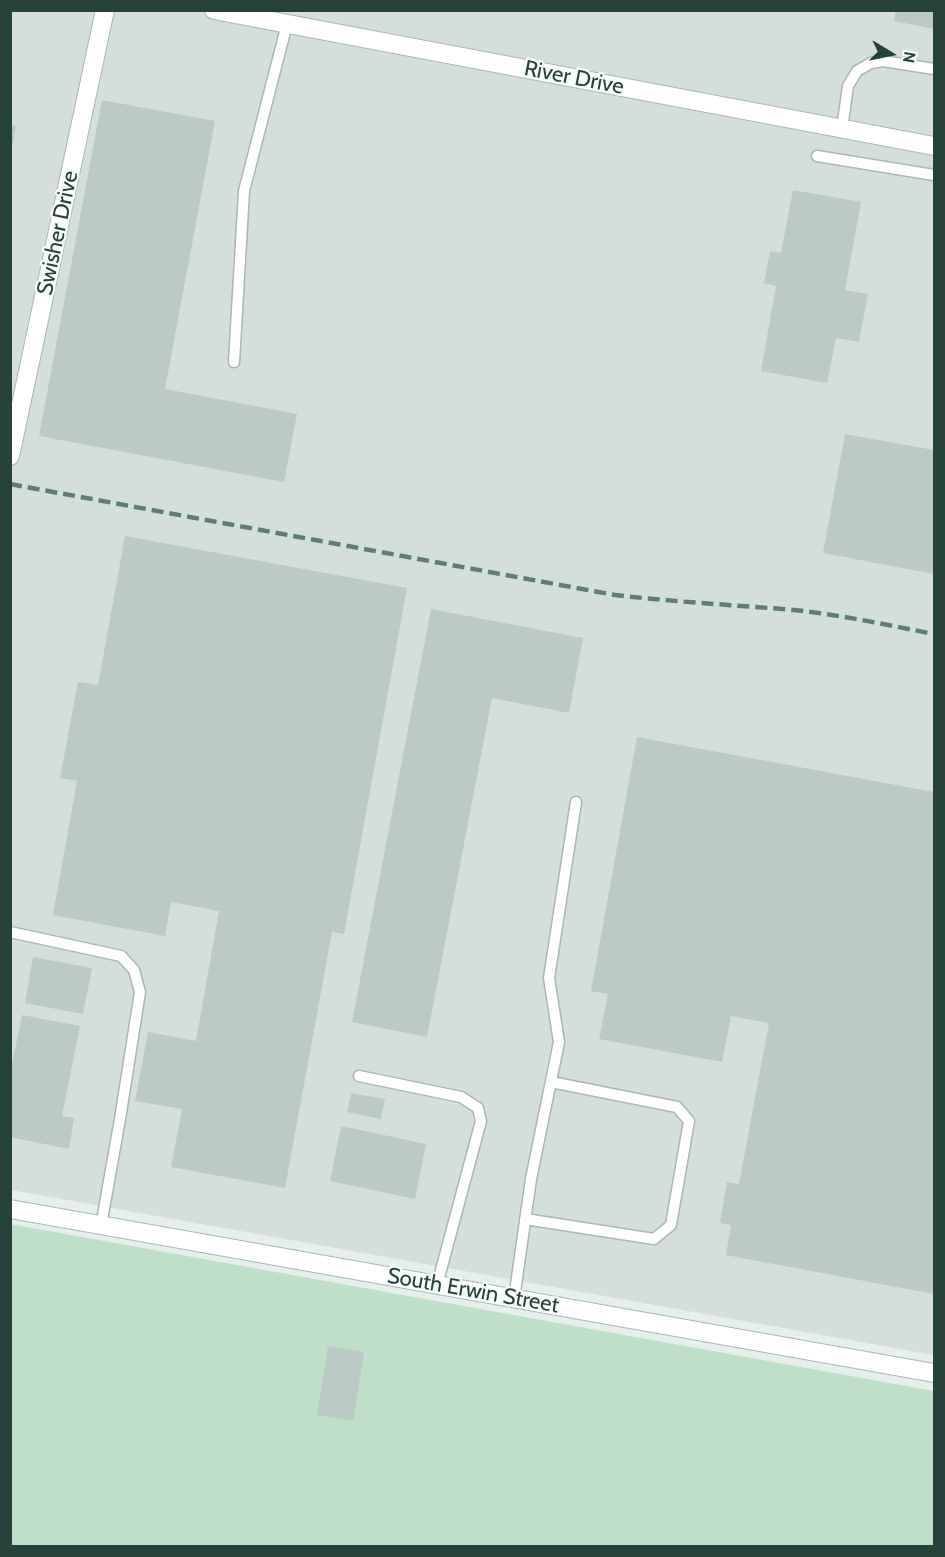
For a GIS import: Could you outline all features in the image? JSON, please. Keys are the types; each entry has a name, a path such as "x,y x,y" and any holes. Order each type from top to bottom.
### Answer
{"street":[{"name":"Swisher Drive","path":"10,456 16,405 105,10"},
{"name":"River Drive","path":"214,10 934,146"},
{"name":"South Erwin Street","path":"10,1209 934,1373"}],"lane":[{"path":"234,362 244,190 287,24"},
{"path":"842,129 848,86 857,71 871,63 883,61 934,69"},
{"path":"817,156 934,175"},
{"path":"514,1299 531,1179 558,1042 549,978 576,802"},
{"path":"10,932 122,956 134,970 140,992 101,1226"},
{"path":"359,1076 461,1096 478,1108 481,1121 437,1285"},
{"path":"525,1219 654,1239 671,1225 689,1121 677,1107 550,1082"}],"shaded area":[{"path":"10,11 934,11 934,1355 11,1190"}],"green space":[{"path":"10,1224 934,1391 934,1546 11,1546"}],"building":[{"path":"896,10 934,10 934,29 894,21"},
{"path":"102,100 215,121 165,389 297,414 284,482 39,436"},
{"path":"10,125 16,126 12,147 10,147"},
{"path":"793,190 861,202 845,290 868,294 859,342 836,338 827,383 761,371 776,286 764,283 770,251 781,253"},
{"path":"845,434 934,450 934,574 823,553"},
{"path":"125,536 407,588 344,934 332,932 285,1188 171,1167 182,1109 135,1101 148,1032 196,1041 219,911 171,902 165,936 53,915 77,781 60,778 78,682 98,685"},
{"path":"431,609 583,638 569,713 492,698 427,1037 352,1022"},
{"path":"637,737 934,792 934,1294 726,1255 731,1225 720,1223 727,1182 739,1184 769,1023 731,1016 722,1062 599,1039 608,994 591,991"},
{"path":"33,957 92,968 83,1014 25,1003"},
{"path":"22,1015 80,1026 62,1116 74,1118 69,1149 10,1137 10,1074"},
{"path":"351,1093 385,1099 381,1119 347,1112"},
{"path":"341,1126 426,1144 415,1199 330,1181"},
{"path":"328,1346 364,1352 353,1421 317,1415"}],"railway":[{"path":"10,484 615,595 812,612 934,634"}]}
